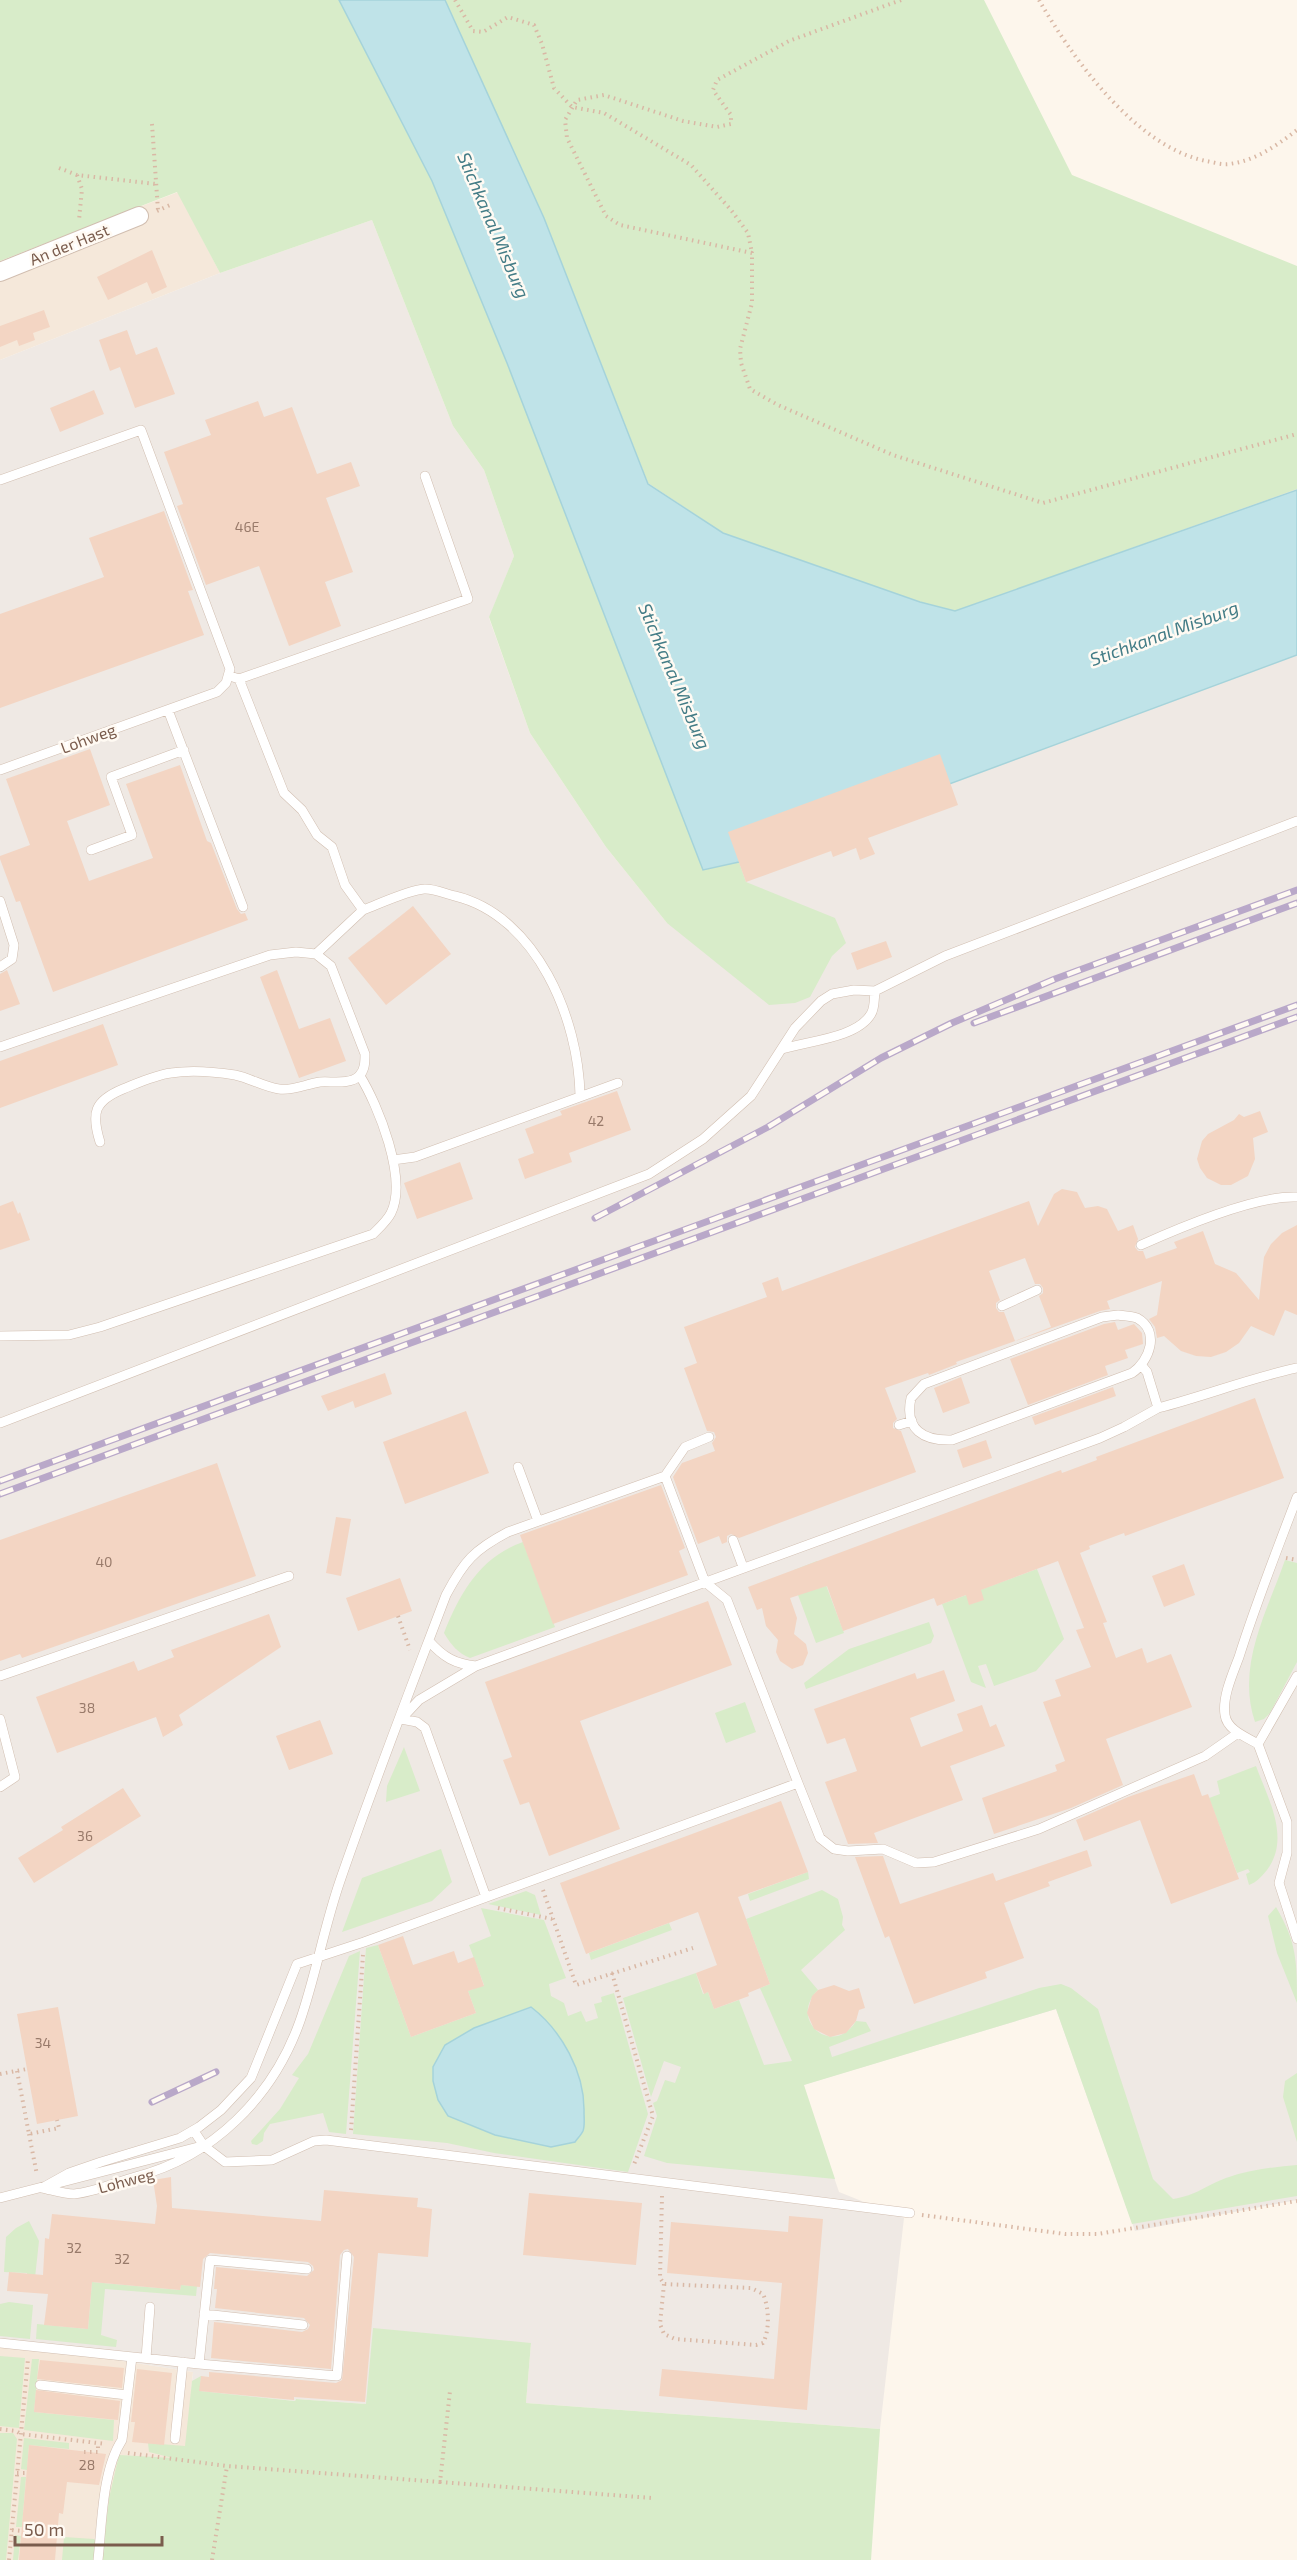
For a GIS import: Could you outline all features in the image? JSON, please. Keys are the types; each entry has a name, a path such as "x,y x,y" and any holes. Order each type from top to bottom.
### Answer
{"street":[{"name":"An der Hast","path":"0,272 139,216"}],"lane":[{"path":"0,480 141,430 230,669 284,793 302,810 317,835 332,847 345,885 363,909"},
{"path":"235,678 468,598 425,476"},
{"name":"Lohweg","path":"0,770 217,692 235,678"},
{"path":"172,708 184,750 243,906"},
{"path":"91,850 132,835 111,777 184,750"},
{"path":"0,1423 649,1174 703,1139 751,1096 795,1028 821,1001 832,994 854,990 875,992 945,956 1297,821"},
{"path":"316,954 363,909 425,888 468,899 493,911 510,924 543,964 576,1048 580,1096"},
{"path":"0,901 14,945 12,959 0,967"},
{"path":"0,1047 270,955 297,952 316,954 332,966 365,1054 364,1067 360,1076 350,1082 316,1083 294,1089 279,1089 235,1075 171,1073 143,1081 101,1101 95,1112 95,1126 100,1142"},
{"path":"782,1049 850,1032 862,1026 872,1013 875,992"},
{"path":"0,1336 69,1335 100,1327 373,1234 391,1213 395,1201 393,1160 370,1092 360,1076"},
{"path":"393,1160 415,1157 618,1083"},
{"path":"1140,1245 1254,1202 1282,1196 1297,1197"},
{"path":"1002,1306 1037,1290"},
{"path":"1127,1316 1137,1318 1145,1325 1150,1335 1151,1347 1142,1366 1117,1380 952,1440 935,1441 918,1432 909,1406 911,1398 924,1384 1102,1317 1127,1316"},
{"path":"1142,1366 1147,1372 1158,1408"},
{"path":"401,1719 419,1700 476,1666 1100,1438 1158,1408 1246,1380 1297,1368"},
{"path":"899,1425 912,1420"},
{"path":"204,2146 225,2132 245,2113 268,2083 287,2052 299,2023 339,1883 446,1595 462,1566 484,1545 508,1532 665,1476 685,1447 709,1437"},
{"path":"519,1467 538,1521"},
{"path":"665,1476 705,1582 727,1600 820,1838 834,1849 848,1851 883,1849 916,1863 934,1862 1039,1829 1205,1756 1238,1733"},
{"path":"1297,1497 1248,1628 1224,1713 1227,1722 1238,1733 1258,1744 1287,1822 1287,1853 1279,1883 1297,1939"},
{"path":"733,1540 743,1568"},
{"path":"0,1676 289,1576"},
{"path":"429,1641 450,1660 461,1665 476,1666"},
{"path":"1258,1744 1297,1676"},
{"path":"0,1719 15,1777 0,1787"},
{"path":"401,1719 417,1722 424,1728 486,1898"},
{"path":"41,2189 69,2173 180,2138 194,2131 221,2110 251,2078 297,1964 486,1898 798,1783"},
{"path":"1287,1842 1297,1837"},
{"path":"194,2131 204,2146 225,2162 272,2160 314,2141 326,2140 910,2213"},
{"name":"Lohweg","path":"0,2198 204,2146"},
{"name":"Lohweg","path":"41,2189 74,2194 161,2170 204,2146"},
{"path":"0,2343 337,2376 347,2256"},
{"path":"199,2364 210,2260 307,2268"},
{"path":"146,2358 150,2307"},
{"path":"204,2314 303,2325"},
{"path":"98,2560 105,2496 117,2449 122,2440 132,2357"},
{"path":"175,2439 183,2362"},
{"path":"40,2385 127,2395"}],"path":[{"path":"455,0 473,31 483,32 508,17 534,25 542,44 554,88 572,107 603,113 691,165 731,210 748,233 752,253 752,303 740,349 741,363 750,389 778,405 893,455 1043,503 1297,434"},
{"path":"752,253 620,225 606,216 567,138 565,120 572,107 577,100 604,95 683,121 717,127 731,124 731,115 713,90 717,80 789,41 901,0"},
{"path":"1039,0 1091,76 1132,120 1156,139 1193,158 1226,165 1253,159 1297,130"},
{"path":"152,124 158,210"},
{"path":"59,168 76,175 156,184"},
{"path":"76,175 82,189 79,220 85,238"},
{"path":"398,1616 410,1651 423,1656"},
{"path":"538,1878 576,1985 693,1948"},
{"path":"471,1903 553,1919"},
{"path":"350,2143 364,1942"},
{"path":"612,1973 653,2116 629,2179"},
{"path":"0,2074 27,2069"},
{"path":"17,2071 41,2189"},
{"path":"29,2134 59,2128 57,2120"},
{"path":"662,2183 660,2278 664,2284 660,2324 664,2334 675,2339 756,2345 763,2343 767,2336 767,2304 764,2294 752,2289 664,2284"},
{"path":"910,2213 1065,2234 1098,2234 1297,2200"},
{"path":"9,2560 29,2346"},
{"path":"440,2482 450,2391"},
{"path":"0,2429 21,2434 98,2443 117,2449 227,2466 652,2498"},
{"path":"84,2452 98,2452 98,2443"},
{"path":"212,2560 227,2466"},
{"path":"17,2472 26,2473"},
{"path":"12,2530 22,2531"}],"shaded area":[{"path":"178,192 220,273 0,360 0,261"},
{"path":"372,220 453,426 484,470 514,556 489,618 530,733 606,847 667,923 698,885 627,709 1297,476 1297,2200 1135,2231 1056,2009 803,2085 839,2192 904,2218 880,2429 526,2403 531,2343 366,2404 296,2399 295,2401 191,2391 193,2372 0,2342 0,360 220,273"},
{"path":"0,2342 193,2372 191,2391 216,2560 0,2560"}],"green space":[{"path":"0,0 339,0 432,181 507,363 703,870 739,862 746,882 835,918 846,943 832,956 810,997 795,1003 769,1005 667,923 606,847 530,733 489,617 514,556 484,470 453,426 372,220 220,273 177,192 0,261"},
{"path":"445,0 984,0 1072,175 1297,266 1297,489 955,611 920,602 723,533 648,483 544,218"},
{"path":"523,1542 555,1627 470,1658 455,1648 444,1633 457,1604 473,1578 483,1567 495,1557"},
{"path":"1285,1560 1297,1563 1297,1662 1270,1713 1264,1719 1255,1722 1250,1701 1251,1660 1263,1619"},
{"path":"817,1561 844,1633 816,1643 798,1595 794,1570"},
{"path":"1037,1569 1064,1639 1036,1671 994,1686 986,1664 978,1666 986,1688 971,1682 942,1604"},
{"path":"929,1622 934,1636 931,1643 806,1689 804,1683 849,1649"},
{"path":"745,1702 756,1732 726,1743 715,1713"},
{"path":"404,1747 420,1791 386,1802 387,1786"},
{"path":"1256,1766 1275,1818 1277,1845 1274,1858 1267,1870 1257,1881 1249,1885 1246,1874 1250,1872 1248,1869 1237,1873 1209,1798 1220,1794 1217,1781"},
{"path":"441,1849 452,1882 432,1901 342,1932 362,1878"},
{"path":"808,1872 809,1879 750,1901 748,1894"},
{"path":"822,1890 838,1899 843,1917 842,1925 845,1930 801,1970 818,1990 810,2002 808,2013 811,2023 817,2031 826,2036 836,2036 847,2032 856,2021 866,2022 871,2031 829,2047 832,2057 1039,1988 1061,1984 1071,1988 1098,2009 1153,2179 1173,2199 1235,2175 1297,2165 1297,2196 1132,2224 1056,2009 804,2085 835,2179 667,2163 644,2156 657,2116 653,2103 657,2101 665,2080 675,2083 681,2067 664,2061 651,2097 623,1998 696,1973 703,1994 708,1992 714,2009 739,2000 764,2065 792,2061 760,1988 770,1984 746,1919"},
{"path":"526,1891 535,1895 541,1915 488,1904"},
{"path":"1276,1907 1292,1942 1297,1975 1297,2003 1277,1953 1268,1916"},
{"path":"481,1908 544,1920 566,1978 549,1984 551,1996 564,2003 568,2016 581,2011 586,2022 598,2018 594,2004 602,2002 601,1997 614,1993 648,2114 628,2172 494,2153 447,2143 353,2134 366,1948 378,1945 411,2037 476,2013 468,1991 484,1985 469,1945 491,1936","holes":["530,2007 541,2016 561,2040 576,2067 583,2097 584,2127 575,2142 551,2147 495,2135 448,2116 445,2045 474,2028"]},
{"path":"669,1923 672,1930 591,1960 589,1953"},
{"path":"360,1951 346,2134 329,2132 323,2113 270,2124 264,2133 263,2141 257,2145 252,2144 251,2141 280,2109 299,2078 292,2075 308,2054 349,1956"},
{"path":"1297,2073 1297,2142 1283,2097 1285,2081"},
{"path":"29,2221 39,2241 34,2287 26,2292 27,2273 4,2272 6,2237"},
{"path":"201,2246 196,2296 105,2289 101,2335 117,2340 116,2347 36,2339 37,2324 88,2329 92,2282 180,2290 181,2285 192,2286"},
{"path":"9,2302 33,2305 30,2339 0,2336 0,2304"},
{"path":"373,2328 531,2343 526,2403 880,2429 871,2560 102,2560 109,2498 119,2455 173,2458 149,2452 148,2443 185,2446 192,2381 201,2376 200,2391 295,2401 296,2399 366,2404"},
{"path":"0,2356 25,2358 19,2428 0,2426"},
{"path":"32,2359 39,2359 34,2412 114,2420 113,2441 24,2430"},
{"path":"0,2433 13,2433 17,2439 6,2560 0,2560"},
{"path":"24,2438 69,2443 69,2449 29,2445 27,2470 21,2469"},
{"path":"21,2477 26,2477 22,2527 16,2527"},
{"path":"15,2535 21,2536 18,2560 13,2560"},
{"path":"64,2537 94,2539 96,2541 95,2560 62,2560"}],"water":[{"name":"Stichkanal Misburg","path":"339,0 445,0 544,218 648,484 723,533 920,602 955,611 1297,490 1297,655 739,862 703,870 507,363 432,181"},
{"path":"531,2007 552,2027 576,2067 583,2097 584,2122 583,2131 575,2142 551,2147 495,2135 448,2116 438,2100 433,2081 433,2067 445,2045 474,2028"}],"building":[{"path":"152,250 167,287 152,294 147,282 108,300 97,277"},
{"path":"44,310 50,327 33,333 35,340 19,346 17,340 0,347 0,326"},
{"path":"127,330 136,355 157,347 175,394 135,408 120,367 110,371 99,340"},
{"path":"94,390 104,414 60,432 50,408"},
{"path":"258,401 264,417 292,407 317,474 351,462 360,486 326,498 353,572 325,582 341,626 289,646 259,566 206,585 177,506 183,504 164,452 211,435 205,420"},
{"path":"164,511 193,590 188,591 204,635 0,708 0,614 104,577 89,538"},
{"path":"90,749 110,805 67,821 89,881 153,858 126,784 180,765 207,841 211,843 237,909 241,914 245,913 248,920 53,992 20,901 16,902 0,859 0,856 30,845 6,779"},
{"path":"940,754 958,805 868,838 875,854 860,860 856,848 833,857 831,851 746,882 728,832"},
{"path":"413,906 451,954 386,1005 348,958"},
{"path":"886,941 892,957 857,970 851,953"},
{"path":"7,970 20,1004 0,1011 0,974"},
{"path":"277,970 299,1029 330,1018 346,1061 299,1078 260,977"},
{"path":"103,1024 118,1065 0,1108 0,1061"},
{"path":"617,1091 631,1130 569,1153 572,1162 525,1179 518,1159 534,1153 525,1129 562,1115 560,1111"},
{"path":"1260,1111 1268,1132 1253,1138 1255,1159 1248,1176 1231,1185 1221,1185 1207,1178 1197,1159 1202,1141 1208,1134 1234,1120 1239,1114 1244,1117"},
{"path":"460,1162 473,1199 417,1219 404,1183"},
{"path":"1062,1189 1077,1192 1085,1208 1098,1206 1107,1209 1118,1231 1133,1225 1138,1239 1135,1247 1138,1251 1143,1251 1146,1259 1177,1248 1174,1242 1203,1231 1215,1264 1236,1273 1259,1300 1264,1257 1271,1244 1282,1233 1297,1225 1297,1315 1285,1310 1274,1336 1251,1326 1239,1343 1226,1352 1211,1357 1196,1356 1181,1351 1164,1336 1157,1338 1155,1327 1149,1319 1157,1315 1162,1281 1107,1301 1110,1309 956,1362 957,1364 929,1375 928,1373 885,1388 897,1419 893,1423 893,1428 901,1431 916,1472 739,1538 731,1534 727,1536 727,1542 722,1544 719,1536 698,1544 673,1477 682,1463 715,1451 712,1443 716,1437 714,1432 707,1431 684,1368 697,1363 684,1327 767,1297 762,1283 778,1277 782,1291 1029,1201 1038,1226 1054,1194","holes":["1025,1258 1035,1284 1040,1284 1043,1288 1043,1293 1039,1296 1051,1327 1015,1341 1004,1312 999,1312 996,1308 996,1303 1000,1300 989,1271"]},
{"path":"13,1201 18,1214 20,1212 30,1240 0,1250 0,1206"},
{"path":"1115,1322 1118,1330 1134,1324 1142,1333 1143,1344 1125,1350 1128,1358 1105,1366 1108,1375 1028,1405 1010,1359"},
{"path":"385,1373 392,1394 355,1408 353,1401 328,1411 321,1396"},
{"path":"961,1377 970,1403 943,1413 934,1388"},
{"path":"1113,1387 1116,1396 1035,1425 1032,1417"},
{"path":"1255,1398 1284,1478 1125,1536 1124,1533 1089,1546 1090,1549 1080,1553 1107,1622 1103,1623 1116,1658 1142,1648 1147,1663 1171,1654 1192,1707 1106,1739 1123,1785 1071,1808 994,1834 982,1798 1057,1771 1055,1765 1065,1761 1043,1702 1061,1696 1055,1680 1091,1667 1076,1630 1084,1628 1058,1561 981,1590 984,1600 969,1605 966,1595 937,1606 934,1598 843,1631 827,1586 790,1598 797,1618 794,1634 806,1644 808,1653 803,1665 792,1669 780,1661 776,1652 778,1640 766,1626 762,1608 757,1610 748,1587 1061,1470 1062,1473 1097,1460 1096,1457"},
{"path":"466,1411 489,1473 405,1504 383,1442"},
{"path":"986,1440 992,1458 963,1468 957,1450"},
{"path":"217,1463 256,1576 22,1658 20,1654 0,1661 0,1540"},
{"path":"661,1485 685,1548 679,1551 688,1575 553,1624 520,1535"},
{"path":"336,1517 351,1519 341,1576 326,1573"},
{"path":"1184,1564 1195,1595 1164,1607 1152,1576"},
{"path":"400,1578 412,1611 358,1631 346,1598"},
{"path":"708,1601 732,1665 580,1721 620,1829 549,1856 529,1802 520,1805 503,1760 512,1757 485,1682"},
{"path":"269,1614 281,1647 179,1715 183,1725 163,1737 156,1717 57,1753 36,1697 134,1661 138,1671 174,1657 171,1650"},
{"path":"944,1670 955,1701 910,1718 921,1747 963,1731 957,1714 982,1705 990,1727 996,1724 1005,1746 950,1766 963,1800 874,1833 878,1843 848,1844 825,1782 857,1771 845,1738 827,1744 814,1709 915,1673 917,1679"},
{"path":"320,1720 333,1754 289,1770 276,1736"},
{"path":"1194,1774 1202,1796 1208,1794 1239,1879 1171,1904 1140,1820 1084,1841 1076,1820 1128,1797"},
{"path":"123,1788 141,1816 34,1883 18,1858 63,1830 61,1827"},
{"path":"781,1801 808,1872 738,1897 770,1984 748,1993 749,1996 714,2009 708,1992 704,1994 696,1973 717,1965 698,1912 586,1954 560,1883"},
{"path":"1087,1850 1092,1866 1048,1882 1050,1886 1004,1903 1024,1958 985,1972 987,1978 914,2004 889,1936 885,1938 855,1857 883,1856 900,1904 993,1873 996,1881"},
{"path":"403,1936 413,1965 454,1951 458,1963 474,1957 484,1986 468,1991 476,2013 411,2037 378,1945"},
{"path":"834,1985 849,1991 859,1988 865,2008 859,2010 856,2021 846,2033 830,2037 814,2029 807,2013 812,1996 818,1990"},
{"path":"58,2007 78,2116 37,2124 17,2014"},
{"path":"171,2177 172,2208 321,2221 324,2190 418,2198 417,2207 432,2209 428,2257 378,2253 365,2402 294,2397 294,2400 199,2391 201,2376 209,2377 209,2372 336,2383 342,2380 354,2257 348,2249 340,2255 331,2369 211,2358 214,2322 302,2332 310,2325 304,2318 215,2308 216,2267 307,2276 314,2270 308,2262 210,2253 203,2259 200,2287 181,2285 180,2290 92,2282 88,2329 44,2325 48,2294 7,2291 9,2272 43,2275 45,2238 49,2239 52,2214 155,2224 157,2206 153,2180"},
{"path":"529,2193 642,2203 636,2265 523,2255"},
{"path":"789,2216 823,2219 807,2410 659,2396 662,2369 774,2379 782,2283 667,2273 671,2222 788,2232"},
{"path":"40,2360 124,2368 122,2388 37,2379"},
{"path":"137,2369 172,2373 164,2445 132,2442 135,2422 131,2422"},
{"path":"36,2390 120,2401 118,2420 34,2412"},
{"path":"29,2445 106,2454 99,2485 67,2482 63,2514 59,2513 55,2560 19,2560"}],"railway":[{"path":"595,1218 768,1127 881,1058 952,1023 1055,979 1297,890"},
{"path":"974,1023 1297,903"},
{"path":"0,1481 1297,1005"},
{"path":"0,1494 1297,1017"},
{"path":"152,2102 216,2072"}]}
